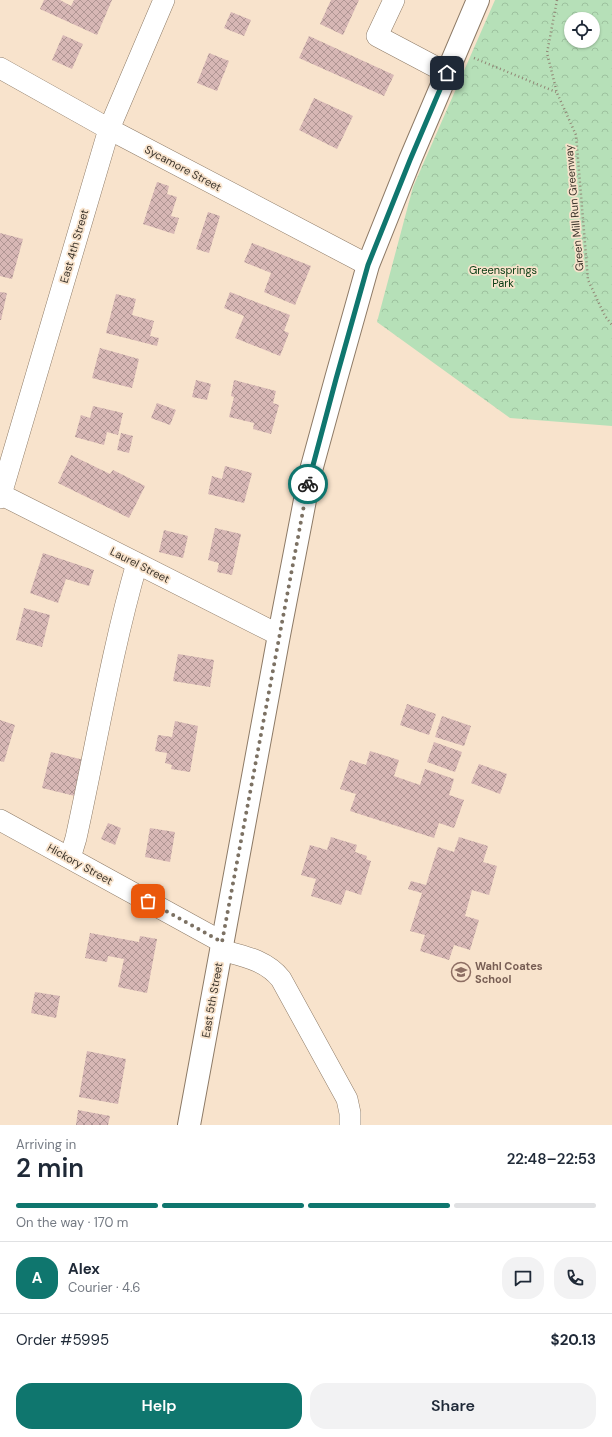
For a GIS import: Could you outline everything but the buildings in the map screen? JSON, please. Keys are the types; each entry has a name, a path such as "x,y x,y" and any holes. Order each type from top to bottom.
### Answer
{"main road":[{"name":"East 5th Street","path":"189,1125 310,474 368,265 410,160 478,0"}],"street":[{"name":"East 4th Street","path":"0,496 109,129 164,0"},
{"path":"394,0 377,36 447,73"},
{"name":"Sycamore Street","path":"0,68 109,129 368,265"},
{"name":"Laurel Street","path":"0,496 279,635"},
{"path":"70,858 76,838 128,593 137,563"},
{"name":"Hickory Street","path":"0,820 70,858 222,946 250,957 275,971 281,979 346,1099 350,1113 350,1125"}],"path":[{"name":"Green Mill Run Greenway","path":"557,0 547,53 557,93 576,135 588,280 605,316 612,325"},
{"path":"456,50 557,93"}],"green space":[{"name":"Greensprings Park","path":"495,0 612,0 612,426 510,418 377,322 413,187"}],"way so far":[{"path":"148,901 222,942 308,484"}],"place":[{"name":"Wahl Coates School","path":"461,972"}],"route":[{"path":"308,484 368,265 447,73"}]}
